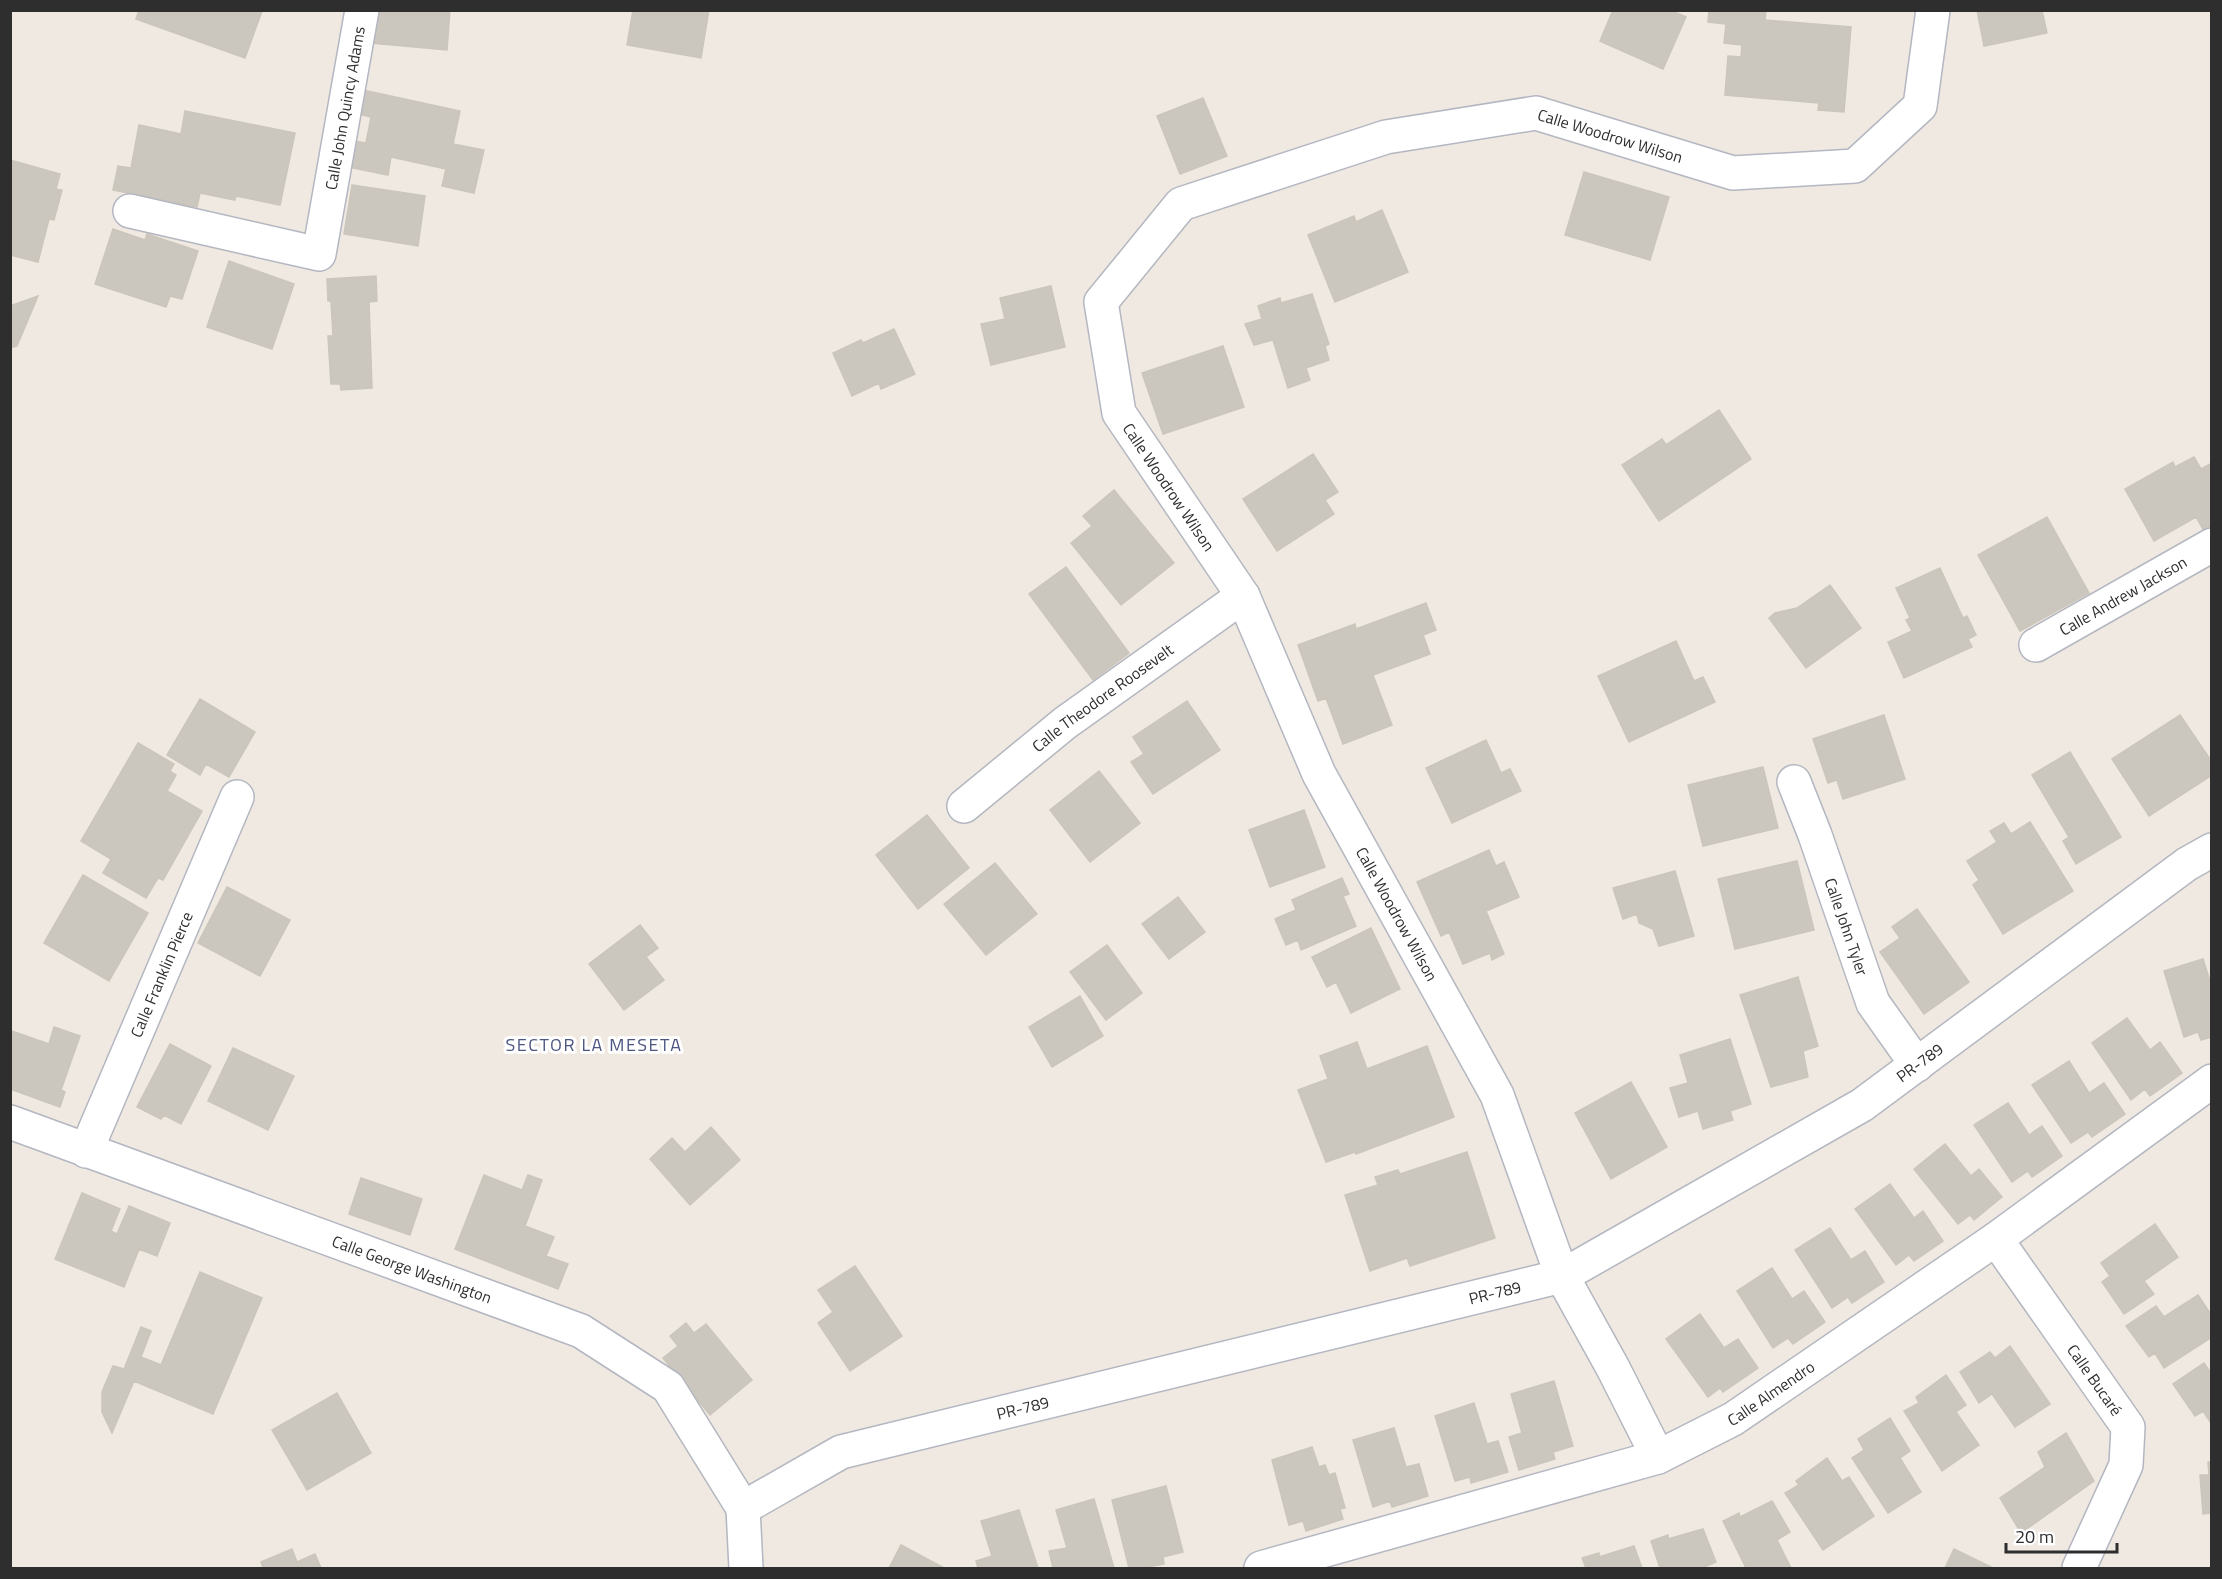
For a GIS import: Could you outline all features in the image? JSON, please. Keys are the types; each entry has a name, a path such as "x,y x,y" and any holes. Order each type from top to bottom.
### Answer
{"street":[{"name":"Calle John Quincy Adams","path":"130,211 319,254 362,10"},
{"name":"Calle Woodrow Wilson","path":"1658,1457 1562,1276 1497,1095 1319,774 1243,596 1119,413 1101,302 1181,204 1386,137 1536,113 1733,173 1855,165 1920,106 1933,10"},
{"name":"Calle Andrew Jackson","path":"2036,645 2211,545"},
{"name":"Calle Theodore Roosevelt","path":"964,806 1065,723 1243,596"},
{"name":"Calle John Tyler","path":"1794,782 1815,835 1873,1003 1917,1065"},
{"name":"Calle Franklin Pierce","path":"86,1151 237,797"},
{"name":"PR-789","path":"743,1509 841,1452 1562,1276 1862,1105 2187,864 2211,850"},
{"name":"Calle Almendro","path":"1261,1569 1308,1563 1658,1457 1733,1419 1995,1239 2211,1081"},
{"name":"Calle George Washington","path":"10,1122 581,1330 668,1387 743,1509"},
{"name":"Calle Bucaré","path":"1995,1239 2128,1427 2126,1465 2079,1569"},
{"path":"743,1509 746,1569"}],"building":[{"path":"139,10 262,11 245,58 136,19"},
{"path":"374,10 450,10 447,50 371,43"},
{"path":"633,10 709,10 701,58 627,45"},
{"path":"1613,10 1670,10 1686,17 1663,69 1600,41"},
{"path":"1709,10 1766,10 1765,20 1851,27 1844,112 1818,110 1819,103 1725,95 1728,56 1741,57 1742,45 1724,43 1726,24 1708,22"},
{"path":"1977,10 2042,10 2047,33 1984,46"},
{"path":"363,90 460,111 453,144 484,150 474,193 442,186 446,169 391,157 388,175 348,167 354,141 366,143 371,117 358,114"},
{"path":"1203,98 1227,156 1180,174 1157,116"},
{"path":"185,111 295,133 280,205 236,196 235,200 200,193 197,207 113,190 118,166 131,168 139,125 181,134"},
{"path":"10,160 60,174 56,189 62,190 54,220 49,219 38,262 10,255"},
{"path":"1584,172 1669,197 1650,260 1565,235"},
{"path":"352,185 425,196 418,246 344,234"},
{"path":"1382,210 1408,272 1335,302 1308,235 1354,216 1356,222"},
{"path":"113,229 145,240 147,234 198,251 182,299 170,296 166,307 95,284"},
{"path":"229,261 294,284 272,349 207,327"},
{"path":"376,276 377,301 369,302 372,388 341,390 340,384 331,384 328,336 333,336 327,279"},
{"path":"1051,286 1065,347 991,365 981,324 1005,319 1000,298"},
{"path":"1312,294 1329,344 1325,346 1329,360 1306,368 1310,380 1288,388 1273,340 1254,345 1245,324 1262,319 1258,306 1280,298 1281,303"},
{"path":"38,296 17,346 10,348 10,306"},
{"path":"894,329 915,374 881,389 879,383 852,396 833,353 861,340 863,343"},
{"path":"1223,346 1244,407 1163,434 1142,373"},
{"path":"1719,410 1751,459 1659,521 1622,465 1662,439 1666,445"},
{"path":"1313,454 1338,492 1325,500 1334,514 1277,551 1243,499"},
{"path":"2194,457 2201,469 2212,463 2212,527 2204,531 2196,517 2154,541 2125,489 2173,462 2175,467"},
{"path":"1114,490 1174,563 1121,605 1071,543 1092,526 1083,516"},
{"path":"2047,517 2089,593 2020,631 1978,555"},
{"path":"1066,567 1129,653 1093,680 1029,594"},
{"path":"1940,568 1963,618 1967,616 1976,635 1968,639 1972,647 1904,678 1888,642 1912,631 1906,620 1910,618 1896,588"},
{"path":"1830,585 1861,628 1806,668 1769,618 1775,613 1797,608"},
{"path":"1426,603 1436,630 1423,635 1430,654 1373,675 1392,725 1343,744 1326,698 1318,701 1298,645 1355,624 1356,629"},
{"path":"1676,641 1694,681 1703,677 1715,702 1629,742 1598,676"},
{"path":"200,699 255,732 229,777 206,764 200,775 167,755"},
{"path":"1187,701 1220,750 1153,794 1131,762 1144,754 1133,737"},
{"path":"1884,715 1905,779 1843,799 1837,780 1828,783 1813,739"},
{"path":"2180,715 2212,762 2212,775 2149,816 2112,759"},
{"path":"1486,740 1501,773 1510,769 1521,791 1452,823 1426,768"},
{"path":"138,743 174,764 170,771 176,775 167,791 202,811 163,880 158,878 146,898 103,873 111,859 81,841"},
{"path":"2070,752 2121,837 2076,864 2063,841 2069,837 2032,775"},
{"path":"1763,767 1778,828 1703,846 1688,785"},
{"path":"1099,771 1140,823 1090,862 1050,810"},
{"path":"1304,810 1325,867 1270,887 1249,830"},
{"path":"927,815 969,868 918,909 876,855"},
{"path":"2030,822 2073,891 2003,934 1973,885 1979,880 1967,861 1997,842 1990,831 2004,823 2011,834"},
{"path":"1489,850 1496,866 1504,862 1519,897 1486,911 1504,954 1492,960 1490,953 1463,964 1449,932 1441,936 1417,882"},
{"path":"1797,861 1814,930 1735,949 1718,879"},
{"path":"995,863 1037,914 986,955 944,904"},
{"path":"1675,871 1694,936 1659,946 1653,929 1639,923 1637,914 1623,919 1613,888"},
{"path":"83,875 148,913 109,981 44,943"},
{"path":"1342,878 1349,894 1343,896 1356,926 1301,950 1298,940 1286,945 1275,919 1296,910 1292,900"},
{"path":"227,887 290,920 260,976 198,943"},
{"path":"1178,897 1205,932 1169,959 1142,924"},
{"path":"1917,909 1969,982 1924,1014 1880,952 1900,938 1892,927"},
{"path":"640,925 658,948 646,957 664,980 624,1010 589,964"},
{"path":"1371,928 1400,989 1351,1013 1336,982 1327,987 1312,957"},
{"path":"1107,945 1142,993 1106,1020 1070,972"},
{"path":"2203,959 2212,987 2212,1037 2201,1040 2198,1032 2184,1037 2164,971"},
{"path":"1798,977 1818,1046 1803,1051 1808,1077 1771,1087 1740,995"},
{"path":"1080,996 1103,1036 1052,1067 1029,1027"},
{"path":"2127,1018 2150,1050 2160,1042 2182,1073 2150,1096 2145,1089 2131,1100 2092,1043"},
{"path":"54,1027 80,1036 61,1090 65,1092 60,1107 10,1089 12,1031 49,1044"},
{"path":"1730,1039 1751,1104 1730,1111 1733,1120 1703,1129 1698,1111 1679,1117 1670,1088 1688,1083 1680,1055"},
{"path":"1357,1042 1367,1069 1427,1046 1454,1117 1356,1154 1355,1152 1326,1162 1298,1090 1328,1079 1320,1056"},
{"path":"170,1044 211,1066 181,1124 164,1115 161,1119 137,1107"},
{"path":"233,1048 294,1076 268,1130 208,1101"},
{"path":"2069,1061 2089,1093 2104,1083 2125,1114 2092,1137 2088,1132 2071,1143 2032,1085"},
{"path":"1631,1082 1667,1147 1611,1179 1575,1113"},
{"path":"2008,1103 2029,1135 2042,1126 2062,1156 2032,1177 2028,1171 2012,1182 1974,1125"},
{"path":"711,1127 740,1160 690,1205 650,1159 672,1138 685,1152"},
{"path":"1945,1144 1971,1176 1979,1169 2002,1197 1974,1220 1970,1215 1958,1224 1914,1169"},
{"path":"1467,1152 1495,1238 1410,1266 1407,1258 1370,1271 1345,1195 1378,1185 1375,1177 1398,1170 1400,1174"},
{"path":"484,1175 522,1190 528,1175 542,1180 525,1226 554,1237 546,1256 568,1264 558,1289 455,1249"},
{"path":"361,1178 422,1199 410,1235 349,1214"},
{"path":"1890,1184 1914,1218 1923,1211 1943,1241 1914,1261 1909,1255 1896,1265 1855,1209"},
{"path":"82,1193 120,1209 111,1231 117,1234 129,1206 170,1223 157,1256 139,1249 124,1287 55,1259"},
{"path":"2155,1224 2178,1257 2144,1281 2154,1294 2124,1314 2102,1282 2110,1276 2101,1263"},
{"path":"1830,1228 1851,1260 1865,1251 1884,1282 1852,1303 1848,1297 1832,1308 1795,1250"},
{"path":"855,1266 902,1336 850,1371 818,1323 833,1312 818,1290"},
{"path":"1772,1268 1792,1299 1804,1291 1825,1322 1793,1344 1788,1338 1773,1348 1737,1291"},
{"path":"200,1272 262,1298 213,1414 134,1381 112,1433 102,1412 102,1392 113,1366 124,1369 141,1327 151,1331 141,1357 161,1365"},
{"path":"2198,1295 2212,1316 2212,1337 2164,1368 2155,1353 2149,1357 2126,1326 2156,1306 2164,1317"},
{"path":"1700,1314 1724,1348 1738,1339 1758,1368 1723,1392 1720,1388 1708,1397 1666,1339"},
{"path":"686,1323 694,1333 706,1324 752,1380 710,1415 663,1358 678,1346 670,1336"},
{"path":"2010,1346 2050,1404 2015,1427 1992,1394 1979,1403 1960,1372 1990,1352 1995,1358"},
{"path":"2204,1363 2212,1375 2211,1423 2203,1411 2195,1416 2173,1384"},
{"path":"1946,1375 1966,1405 1956,1412 1979,1445 1942,1471 1904,1411 1919,1403 1916,1397"},
{"path":"1554,1381 1573,1446 1553,1452 1555,1459 1519,1470 1509,1437 1522,1433 1511,1394"},
{"path":"337,1393 371,1453 307,1490 272,1430"},
{"path":"1474,1403 1487,1444 1498,1441 1508,1472 1471,1483 1470,1477 1455,1481 1435,1416"},
{"path":"1890,1418 1910,1451 1900,1458 1921,1492 1888,1513 1852,1458 1864,1450 1858,1439"},
{"path":"1394,1428 1406,1467 1419,1464 1428,1496 1392,1507 1390,1501 1373,1507 1353,1440"},
{"path":"2066,1433 2094,1481 2021,1533 2000,1498 2045,1467 2038,1452"},
{"path":"1312,1447 1319,1467 1325,1465 1329,1475 1335,1473 1345,1508 1340,1509 1343,1519 1306,1531 1303,1521 1289,1525 1272,1460"},
{"path":"1827,1458 1842,1481 1849,1477 1874,1516 1823,1550 1785,1493 1799,1485 1796,1481"},
{"path":"2208,1462 2212,1462 2212,1513 2203,1514 2200,1475 2209,1475"},
{"path":"1166,1486 1183,1552 1163,1557 1164,1564 1129,1568 1112,1500"},
{"path":"1094,1499 1114,1568 1053,1568 1049,1551 1067,1548 1056,1510"},
{"path":"1772,1501 1790,1532 1777,1540 1791,1568 1746,1568 1723,1521 1739,1513 1740,1517"},
{"path":"1019,1510 1038,1568 978,1568 976,1561 992,1556 981,1521"},
{"path":"1703,1529 1716,1562 1702,1568 1660,1568 1651,1541 1668,1535 1668,1539"},
{"path":"901,1545 944,1568 889,1568"},
{"path":"1634,1546 1642,1568 1586,1568 1582,1558 1599,1553 1599,1557"},
{"path":"292,1549 297,1562 315,1554 321,1568 263,1568 261,1562"},
{"path":"1954,1549 1993,1568 1945,1568"}],"district":[{"name":"SECTOR LA MESETA","path":"594,1044"}]}
